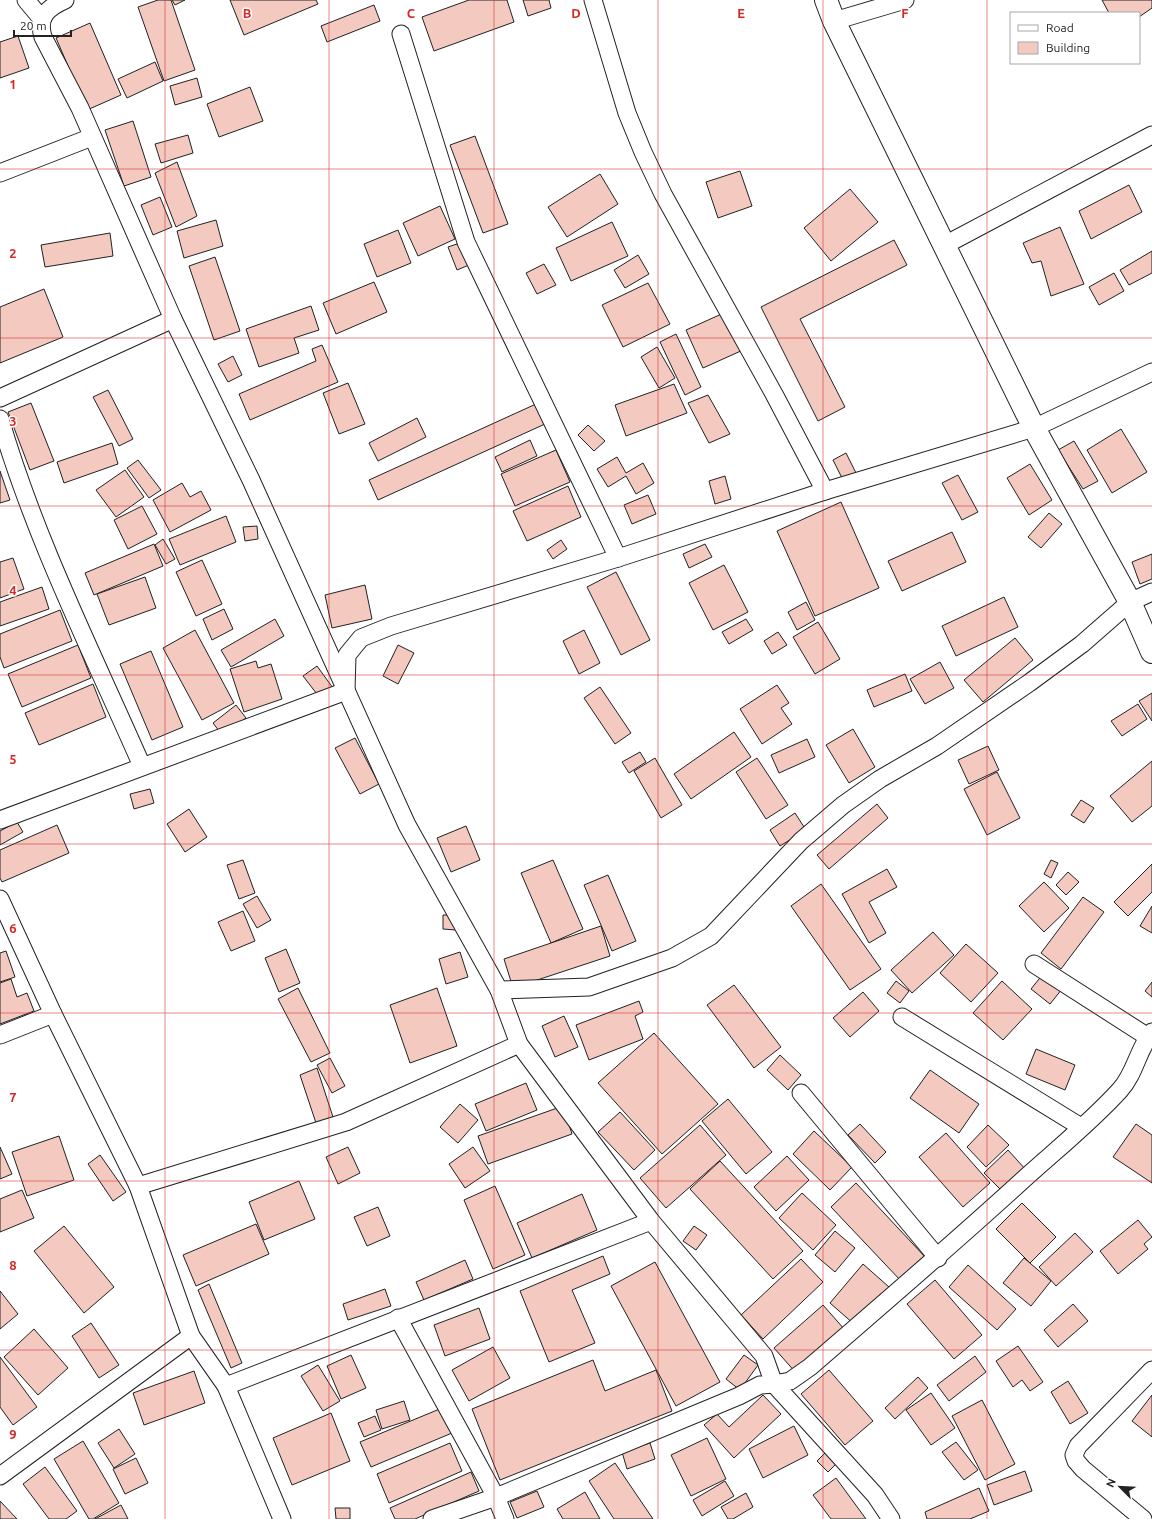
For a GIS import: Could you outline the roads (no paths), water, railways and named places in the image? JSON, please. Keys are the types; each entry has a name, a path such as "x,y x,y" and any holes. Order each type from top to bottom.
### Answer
{"street":[{"path":"26,0 41,18"},
{"path":"65,0 47,10 41,18 40,27 43,37 80,108 173,319 252,480 407,825 499,990 519,1044 651,1221 764,1356 774,1384 875,1495 891,1519"},
{"path":"593,0 627,113 643,152 664,194 774,394 825,491"},
{"path":"826,0 834,21 943,246 1034,428 1130,602 1152,652"},
{"path":"834,21 906,0"},
{"path":"402,34 466,242 618,558"},
{"path":"943,246 1152,135"},
{"path":"0,173 92,137"},
{"path":"0,398 173,319"},
{"path":"346,691 347,655 361,638 390,626 618,558 825,491 1034,428 1152,372"},
{"path":"0,419 15,470 55,570 142,766"},
{"path":"499,990 589,987 672,958 711,936 801,841 843,805 880,780 936,746 1029,683 1082,644 1130,602 1152,592"},
{"path":"0,820 346,691"},
{"path":"0,899 53,1014 138,1186 191,1336 226,1386 282,1519"},
{"path":"432,1519 496,1497 739,1396 760,1385 790,1381 810,1367 938,1258 1081,1127 1121,1089 1134,1068 1150,1034 1034,964"},
{"path":"0,1035 53,1014"},
{"path":"902,1018 1081,1127"},
{"path":"138,1186 346,1122 519,1044"},
{"path":"801,1093 938,1258"},
{"path":"226,1386 651,1221"},
{"path":"398,1318 496,1497 505,1519"},
{"path":"0,1476 191,1336"},
{"path":"1143,1519 1083,1469 1076,1461 1074,1454 1078,1446 1152,1370"}]}
